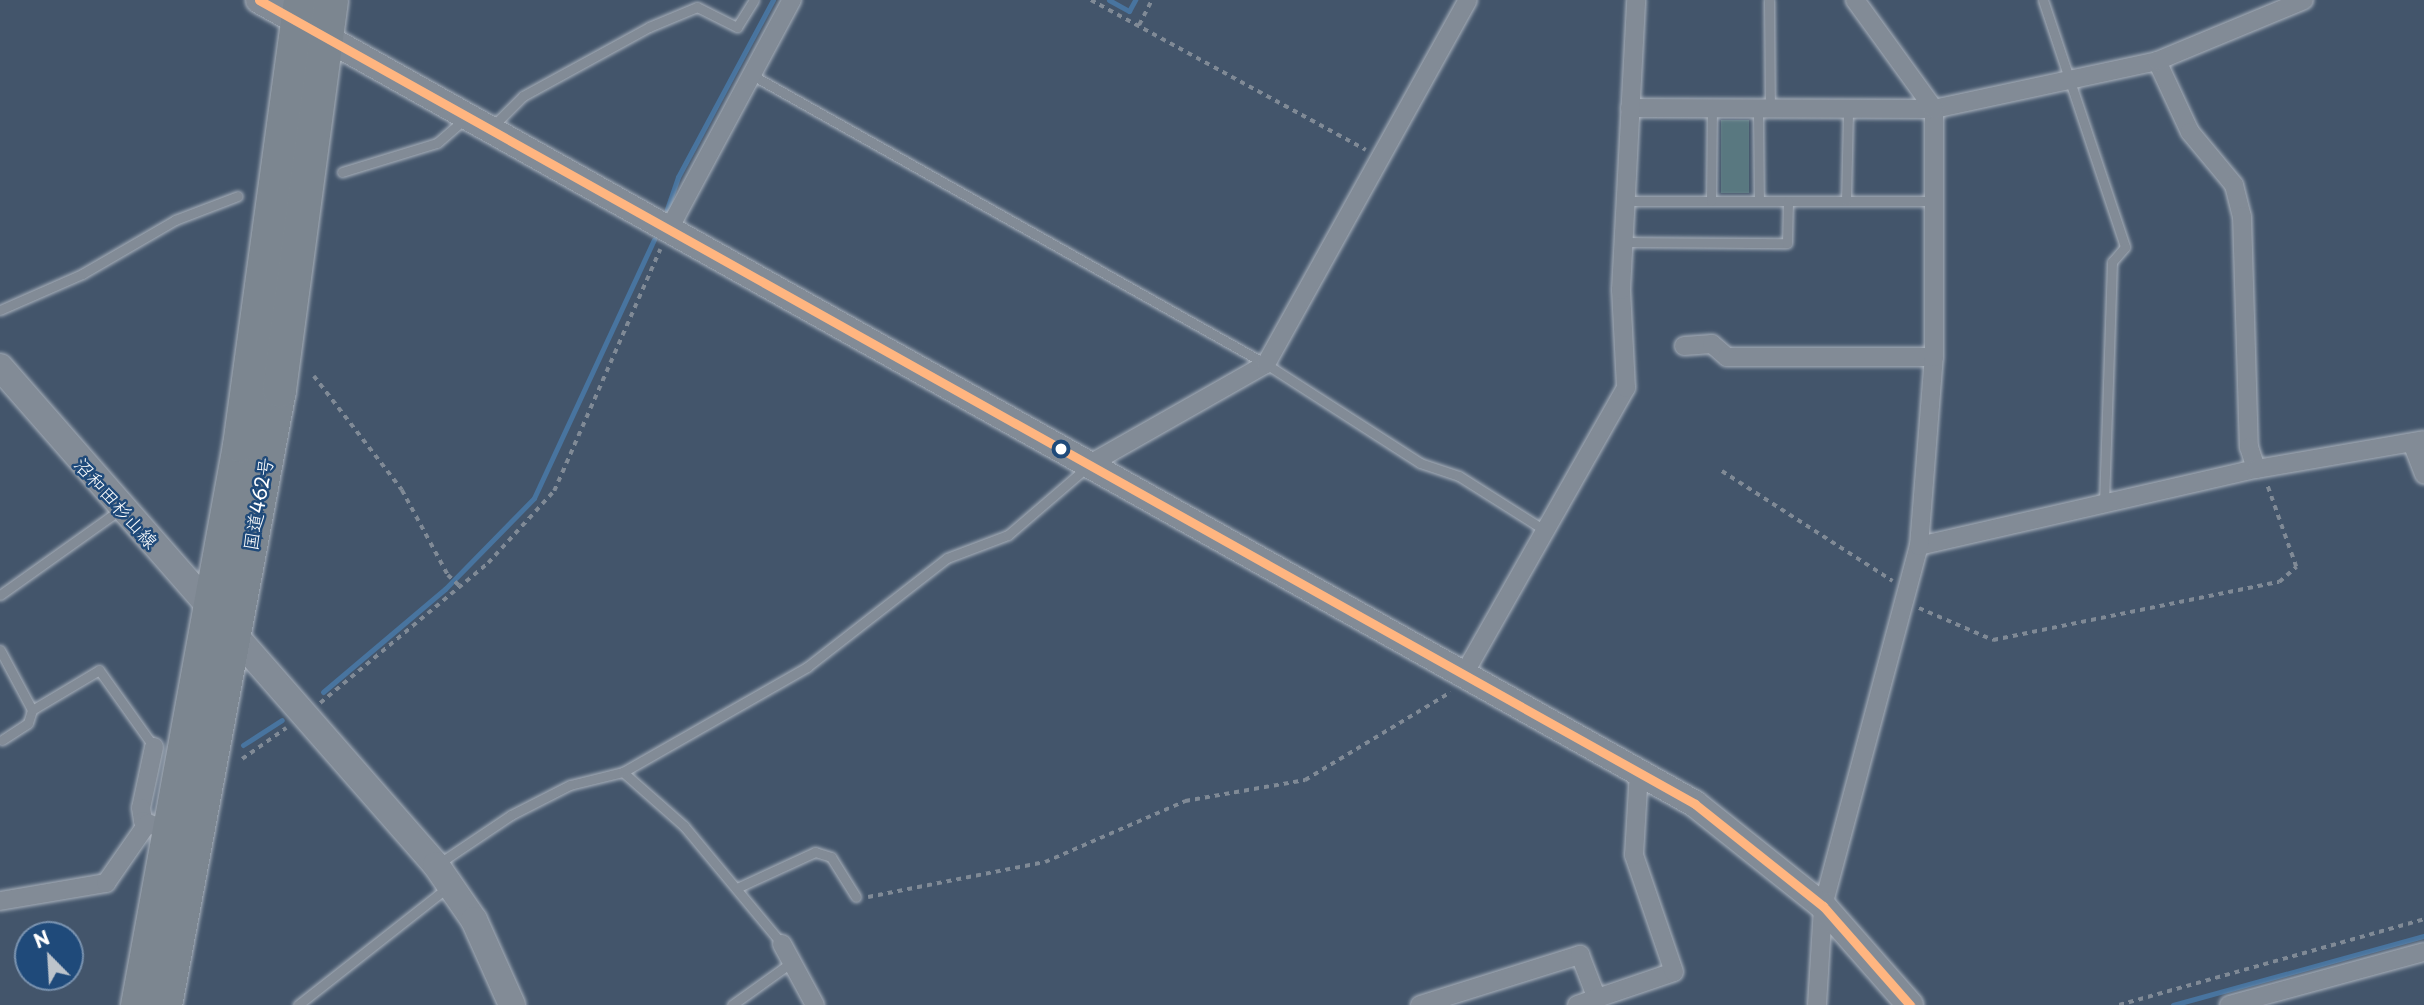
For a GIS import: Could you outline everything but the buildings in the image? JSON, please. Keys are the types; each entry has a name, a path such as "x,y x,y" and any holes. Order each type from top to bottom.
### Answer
{"highway":[{"name":"国道462号","path":"165,1005 236,635 279,390 331,0"},
{"name":"国道462号","path":"138,1005 158,827 209,604 241,432 299,10"}],"street":[{"path":"259,0 299,10 328,36 1639,772 1714,818 1824,906 1910,1005"},
{"path":"669,229 792,0"},
{"path":"1090,464 1266,364 1468,0"},
{"path":"1464,674 1626,388 1623,242 1628,201 1636,0"},
{"path":"1817,1005 1824,906 1909,596 1919,546 1934,357 1934,109 1854,0"},
{"path":"1630,108 1764,111 1934,109 2068,77 2157,61 2304,0"},
{"path":"2157,61 2190,132 2234,185 2242,216 2249,447 2259,468"},
{"path":"1684,346 1712,344 1727,357 1934,357"},
{"name":"沼和田杉山線","path":"0,367 121,509 307,713 443,875 512,1005"},
{"path":"1919,546 2259,468 2418,441 2424,475"},
{"path":"0,901 106,883 158,827 141,808 154,747"},
{"path":"1577,1005 1674,971 1634,855 1639,772"},
{"path":"782,944 815,1005"},
{"path":"2229,1005 2424,952"},
{"path":"1420,1005 1580,955 1597,999"}],"lane":[{"path":"342,172 437,143 659,23 697,7 737,27 754,0"},
{"path":"1759,201 1769,0"},
{"path":"2043,0 2125,247 2112,262 2104,503"},
{"path":"752,75 1266,364 1420,463 1459,476 1546,531"},
{"path":"1711,201 1712,110"},
{"path":"1846,201 1848,111"},
{"path":"0,310 82,274 175,220 238,196"},
{"path":"1628,201 1935,201"},
{"path":"1623,242 1787,243 1788,201"},
{"path":"298,1005 443,875 570,785 623,772 807,667 947,558 1007,535 1090,464"},
{"path":"0,595 121,509"},
{"path":"0,650 32,710"},
{"path":"2,740 28,723 32,710 99,670 154,747"},
{"path":"623,772 663,804 739,887 782,944"},
{"path":"739,887 815,852 831,856 856,897"},
{"path":"732,1005 793,961"}],"path":[{"path":"1091,0 1382,158"},
{"path":"1139,25 1152,0"},
{"path":"242,759 307,713 460,587 554,491 669,229"},
{"path":"314,376 402,490 448,575 460,587"},
{"path":"1722,471 1909,596 1993,640 2279,582 2296,567 2259,468"},
{"path":"856,897 1045,862 1185,801 1305,780 1456,689 1464,674"},
{"path":"2119,1005 2424,919"}],"green space":[{"path":"1721,120 1749,120 1749,193 1721,193"}],"waterway":[{"path":"667,209 678,177 773,0"},
{"path":"1109,0 1129,11 1135,0"},
{"path":"323,692 445,589 534,498 654,239"},
{"path":"243,745 282,720"},
{"path":"2173,1005 2424,936"}],"transit line":[{"path":"259,0 1695,804 1823,906 1910,1005"}]}
